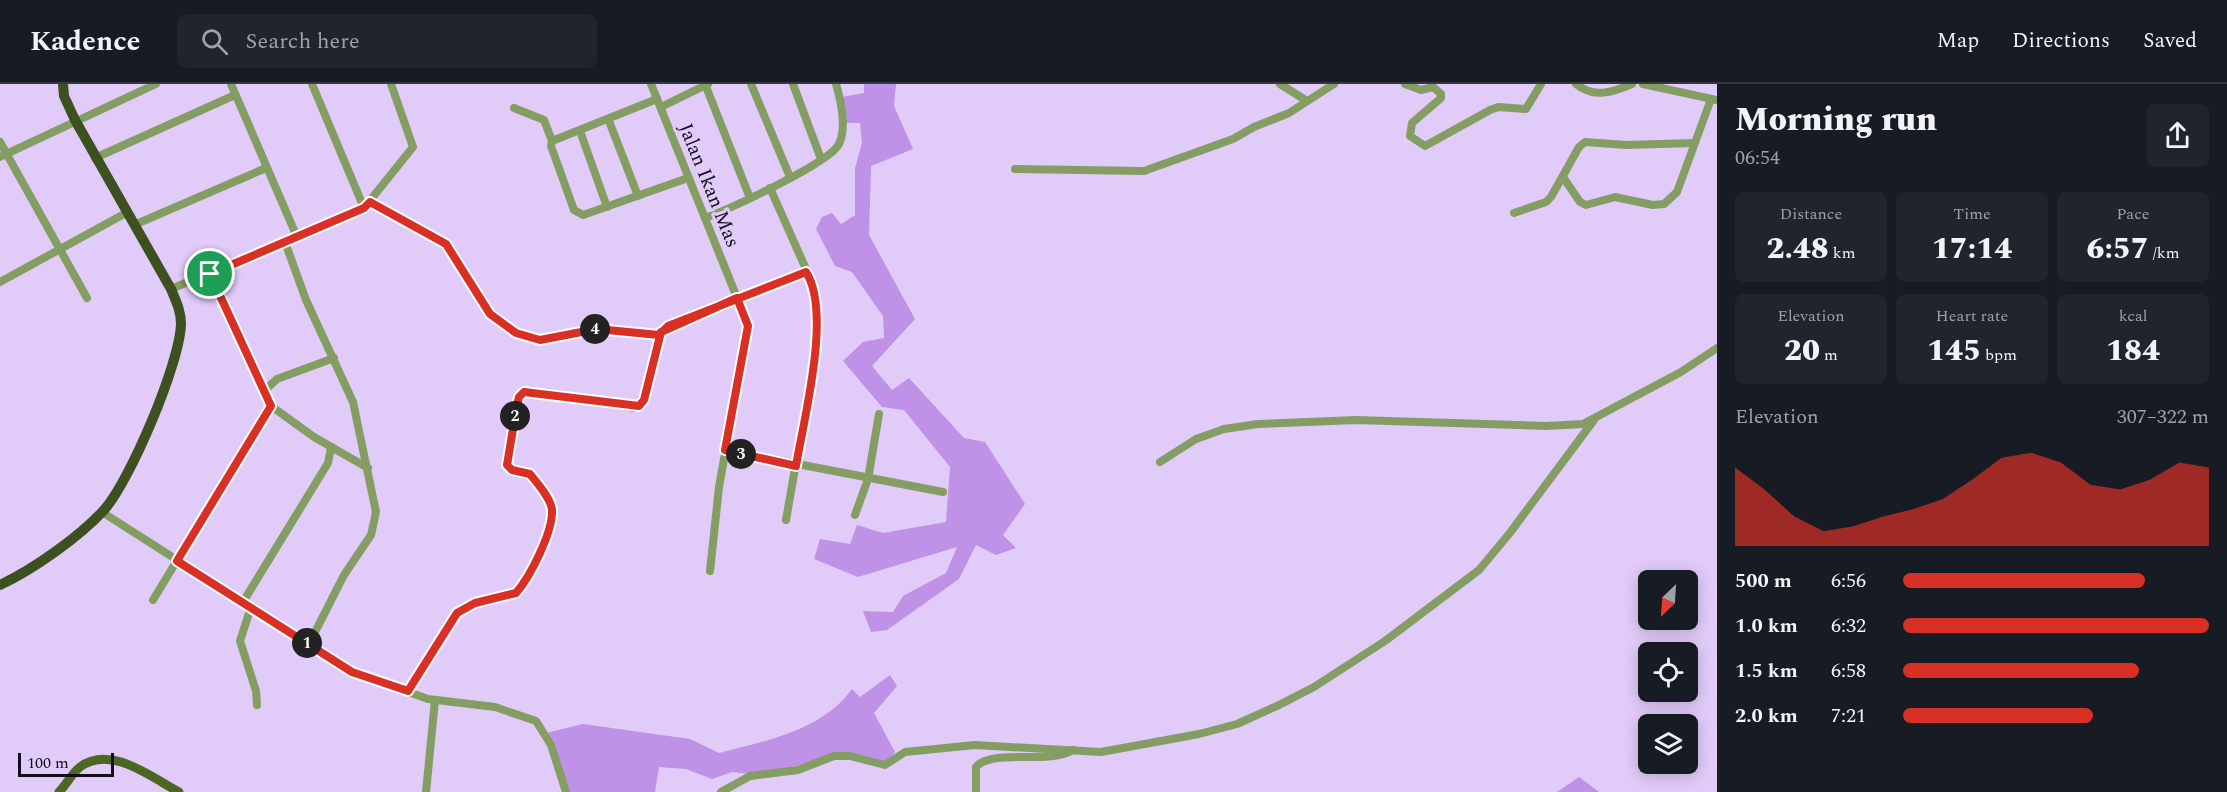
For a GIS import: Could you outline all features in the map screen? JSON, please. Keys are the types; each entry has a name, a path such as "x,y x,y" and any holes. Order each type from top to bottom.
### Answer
{"highway":[{"path":"0,585 67,541 102,512 125,479 136,458 171,368 181,325 179,308 171,289 75,120 64,96 63,84"}],"main road":[{"path":"59,792 80,767 101,759 122,763 179,792"}],"street":[{"path":"4,155 156,84"},
{"path":"231,84 297,237"},
{"path":"312,84 364,208"},
{"path":"171,289 364,208 413,147 391,84"},
{"name":"Jalan Ikan Mas","path":"651,84 748,326 725,450 710,572"},
{"path":"552,141 706,84 750,198"},
{"path":"751,84 790,177"},
{"path":"793,84 821,159"},
{"path":"705,218 770,188 821,159 837,147 842,136 841,105 836,84"},
{"path":"1280,84 1307,101"},
{"path":"1015,169 1144,171 1233,139 1254,127 1289,113 1334,84"},
{"path":"1405,84 1421,90 1433,87 1441,94 1442,98 1412,123 1409,129 1410,136 1425,146 1498,107 1526,109 1540,84"},
{"path":"1576,84 1591,93 1602,94 1632,84"},
{"path":"1563,177 1580,202 1586,205 1615,197 1653,205 1664,204 1677,192 1694,143 1714,100 1643,84"},
{"path":"96,158 235,95"},
{"path":"514,108 544,120 552,141 551,146 577,214 580,216 688,178"},
{"path":"609,121 638,196"},
{"path":"580,131 607,207"},
{"path":"0,142 4,155 87,298"},
{"path":"1514,213 1546,202 1579,147 1586,142 1626,145 1694,143"},
{"path":"134,225 266,168"},
{"path":"770,188 814,287 818,312 812,371 786,520"},
{"path":"370,202 446,244 485,309 516,333 540,340 597,329 659,335"},
{"path":"0,282 126,213"},
{"path":"285,242 306,300 353,402 376,512 374,527 335,591 309,644"},
{"path":"408,691 457,613 469,605 513,595 519,590 532,569 547,533 552,508 548,500 530,474 512,470 507,465 519,397 530,392 639,406 644,400 659,335 668,326 806,272"},
{"path":"210,274 271,406 331,448 368,468"},
{"path":"1160,462 1196,439 1224,429 1258,424 1299,421 1399,420 1546,426 1576,425 1594,420 1681,372 1717,348"},
{"path":"265,390 278,379 334,358"},
{"path":"259,378 278,379"},
{"path":"153,600 271,406"},
{"path":"855,514 868,479 879,414"},
{"path":"721,792 750,776 798,770 834,756 850,756 885,765 905,752 975,744 1101,752 1198,734 1237,724 1279,705 1334,674 1399,631 1485,564 1594,420"},
{"path":"243,602 328,463 331,448"},
{"path":"725,450 796,466 943,492"},
{"path":"102,512 352,672 435,700 495,707 536,721 551,745 567,792"},
{"path":"251,607 240,642 256,691 256,705"},
{"path":"426,792 435,700"},
{"path":"975,744 996,758"},
{"path":"976,792 976,767 986,760 1058,756 1074,749"}],"shaded area":[{"path":"864,84 896,84 894,106 913,149 871,166 869,235 915,319 872,366 892,390 909,378 964,438 985,442 1025,504 1003,535 1016,548 996,555 976,545 959,579 887,630 871,632 863,611 893,612 903,596 946,573 957,547 858,577 814,559 820,539 850,544 857,525 883,533 946,522 950,467 904,410 882,407 843,361 863,342 884,338 883,316 852,272 835,266 816,229 822,217 832,213 841,224 855,215 855,168 862,143 860,123 844,123 842,97 864,93"},
{"path":"890,675 897,686 874,713 895,752 888,762 853,756 750,774 732,772 712,779 686,769 659,767 655,792 569,792 546,733 583,724 690,739 719,753 774,738 810,724 826,715 852,689 860,697"},
{"path":"1579,777 1599,792 1557,792"}],"route":[{"path":"210,274 271,406 177,561 352,672 379,683 408,691 451,619 457,613 475,603 513,595 522,586 532,569 550,523 552,508 530,474 512,470 506,461 511,449 519,397 524,392 554,394 634,408 639,406 644,400 661,332 668,326 737,298 748,326 725,450 796,466 812,371 818,312 814,287 806,272 737,298 668,326 665,328 661,332 659,335 597,329 540,340 531,339 516,333 485,309 446,244 436,236 370,202 364,208 210,274"}]}
